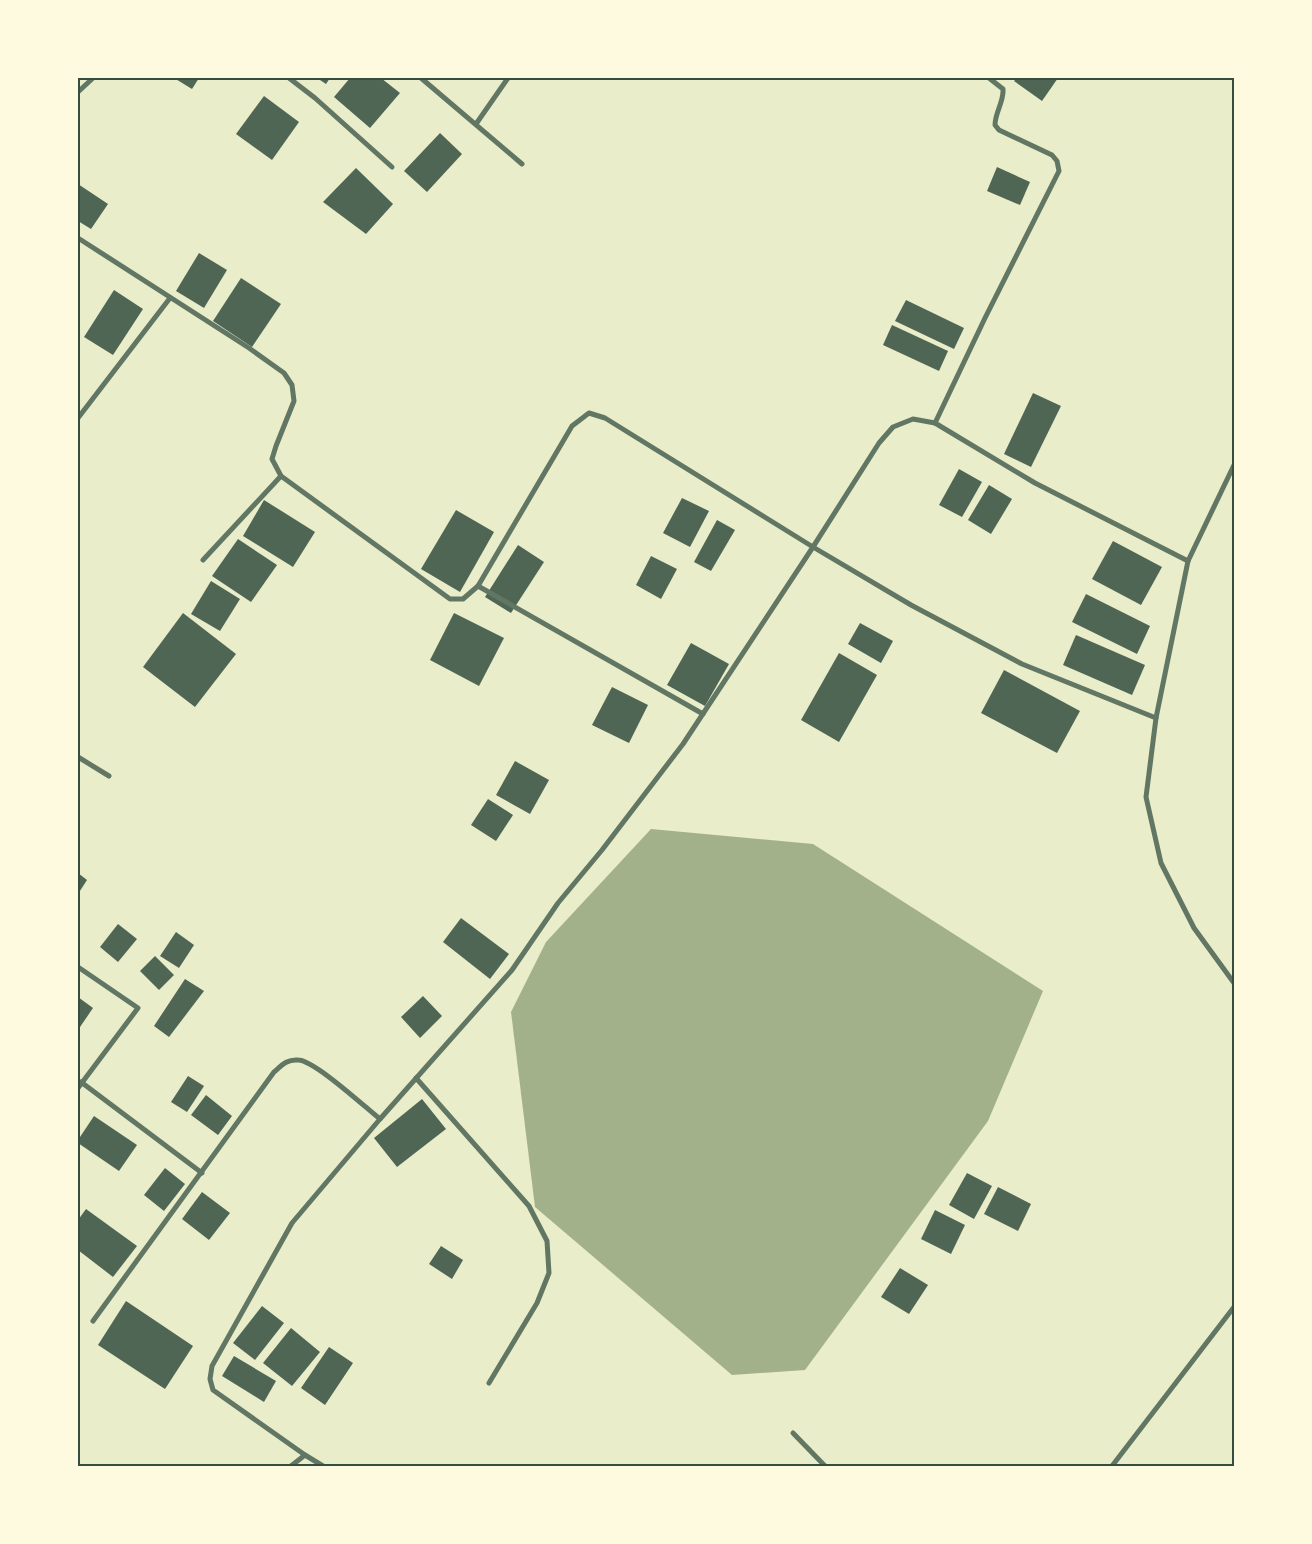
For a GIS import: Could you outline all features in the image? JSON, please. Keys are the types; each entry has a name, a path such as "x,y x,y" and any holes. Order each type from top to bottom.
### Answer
{"street":[{"path":"78,92 93,78"},
{"path":"289,78 315,98 392,166"},
{"path":"421,78 522,164"},
{"path":"476,124 508,78"},
{"path":"935,423 1059,171 1058,161 1052,155 999,130 995,125 995,117 1004,96 1003,89 989,78"},
{"path":"78,238 284,372 292,385 294,401 272,459 281,476 450,599 463,598 478,586 572,426 589,413 604,418 911,605 1022,664 1156,718"},
{"path":"78,418 170,298"},
{"path":"323,1466 213,1390 210,1379 212,1366 292,1223 380,1119 512,970 558,903 602,850 684,744 879,443 893,427 913,419 935,423 1035,483 1188,561"},
{"path":"1234,465 1188,561 1156,718 1146,797 1161,863 1194,928 1234,984"},
{"path":"203,560 281,476"},
{"path":"478,586 703,714"},
{"path":"78,757 109,776"},
{"path":"78,967 138,1008 78,1088"},
{"path":"93,1321 274,1072 286,1062 299,1059 314,1066 380,1119"},
{"path":"416,1078 529,1206 547,1241 549,1273 540,1296 489,1382"},
{"path":"81,1082 202,1173"},
{"path":"1112,1466 1234,1311"},
{"path":"793,1433 825,1466"},
{"path":"291,1466 305,1455"}],"shaded area":[{"path":"651,829 813,844 1043,991 988,1121 805,1370 732,1375 535,1207 511,1012 546,942"}],"building":[{"path":"174,78 199,78 192,89"},
{"path":"317,78 330,78 326,84"},
{"path":"350,78 381,78 400,93 370,128 334,97"},
{"path":"1017,78 1058,78 1042,101 1014,81"},
{"path":"264,96 299,122 272,160 236,134"},
{"path":"440,133 462,154 427,192 404,171"},
{"path":"997,167 1030,182 1020,205 987,191"},
{"path":"356,168 393,204 366,234 323,202"},
{"path":"78,184 108,204 91,229 78,221"},
{"path":"199,253 227,270 204,308 176,291"},
{"path":"241,278 281,304 252,347 213,321"},
{"path":"114,290 143,309 113,355 84,337"},
{"path":"906,300 964,328 954,349 895,321"},
{"path":"892,325 948,351 939,371 883,345"},
{"path":"1033,393 1061,406 1031,467 1004,454"},
{"path":"959,469 982,482 962,517 939,505"},
{"path":"989,485 1012,499 991,534 968,520"},
{"path":"682,498 709,511 690,547 663,533"},
{"path":"264,500 315,532 293,567 243,536"},
{"path":"456,510 494,532 460,592 421,569"},
{"path":"717,520 735,530 711,571 694,562"},
{"path":"238,539 277,565 251,602 212,576"},
{"path":"1113,541 1162,567 1141,605 1092,579"},
{"path":"518,545 544,562 511,613 485,597"},
{"path":"651,556 677,569 661,599 636,585"},
{"path":"211,581 240,599 220,631 191,614"},
{"path":"1086,594 1150,626 1137,654 1072,622"},
{"path":"183,613 236,654 195,707 143,667"},
{"path":"454,613 504,638 479,686 430,660"},
{"path":"860,623 893,641 881,663 848,644"},
{"path":"1076,635 1145,665 1132,695 1063,665"},
{"path":"691,643 729,664 705,706 667,685"},
{"path":"839,653 877,675 839,742 801,720"},
{"path":"1004,670 1080,711 1057,753 981,713"},
{"path":"612,687 648,705 629,743 592,725"},
{"path":"515,761 549,780 530,814 496,795"},
{"path":"488,799 513,815 496,841 471,825"},
{"path":"78,873 87,880 78,894"},
{"path":"461,918 509,954 490,979 443,942"},
{"path":"118,924 137,939 118,962 100,947"},
{"path":"176,932 194,945 179,968 160,956"},
{"path":"155,956 174,975 159,990 140,971"},
{"path":"185,979 204,991 169,1037 154,1026"},
{"path":"423,996 442,1016 420,1038 401,1017"},
{"path":"78,997 93,1008 78,1030"},
{"path":"188,1076 204,1086 187,1112 171,1102"},
{"path":"206,1095 232,1116 218,1135 191,1115"},
{"path":"422,1099 446,1129 397,1167 374,1138"},
{"path":"94,1116 137,1145 119,1171 78,1143 78,1140"},
{"path":"165,1168 185,1184 164,1211 144,1195"},
{"path":"967,1173 992,1186 974,1219 949,1205"},
{"path":"998,1187 1031,1204 1018,1231 984,1214"},
{"path":"202,1192 230,1213 209,1240 182,1219"},
{"path":"86,1209 137,1246 113,1277 78,1250 78,1220"},
{"path":"935,1210 965,1225 951,1254 921,1239"},
{"path":"441,1246 463,1260 452,1279 429,1264"},
{"path":"900,1268 928,1285 909,1314 881,1297"},
{"path":"126,1301 193,1346 165,1389 98,1345"},
{"path":"262,1306 284,1323 255,1360 233,1343"},
{"path":"291,1328 320,1352 292,1386 263,1363"},
{"path":"329,1347 353,1363 325,1405 301,1388"},
{"path":"234,1356 276,1381 264,1402 222,1376"}]}
